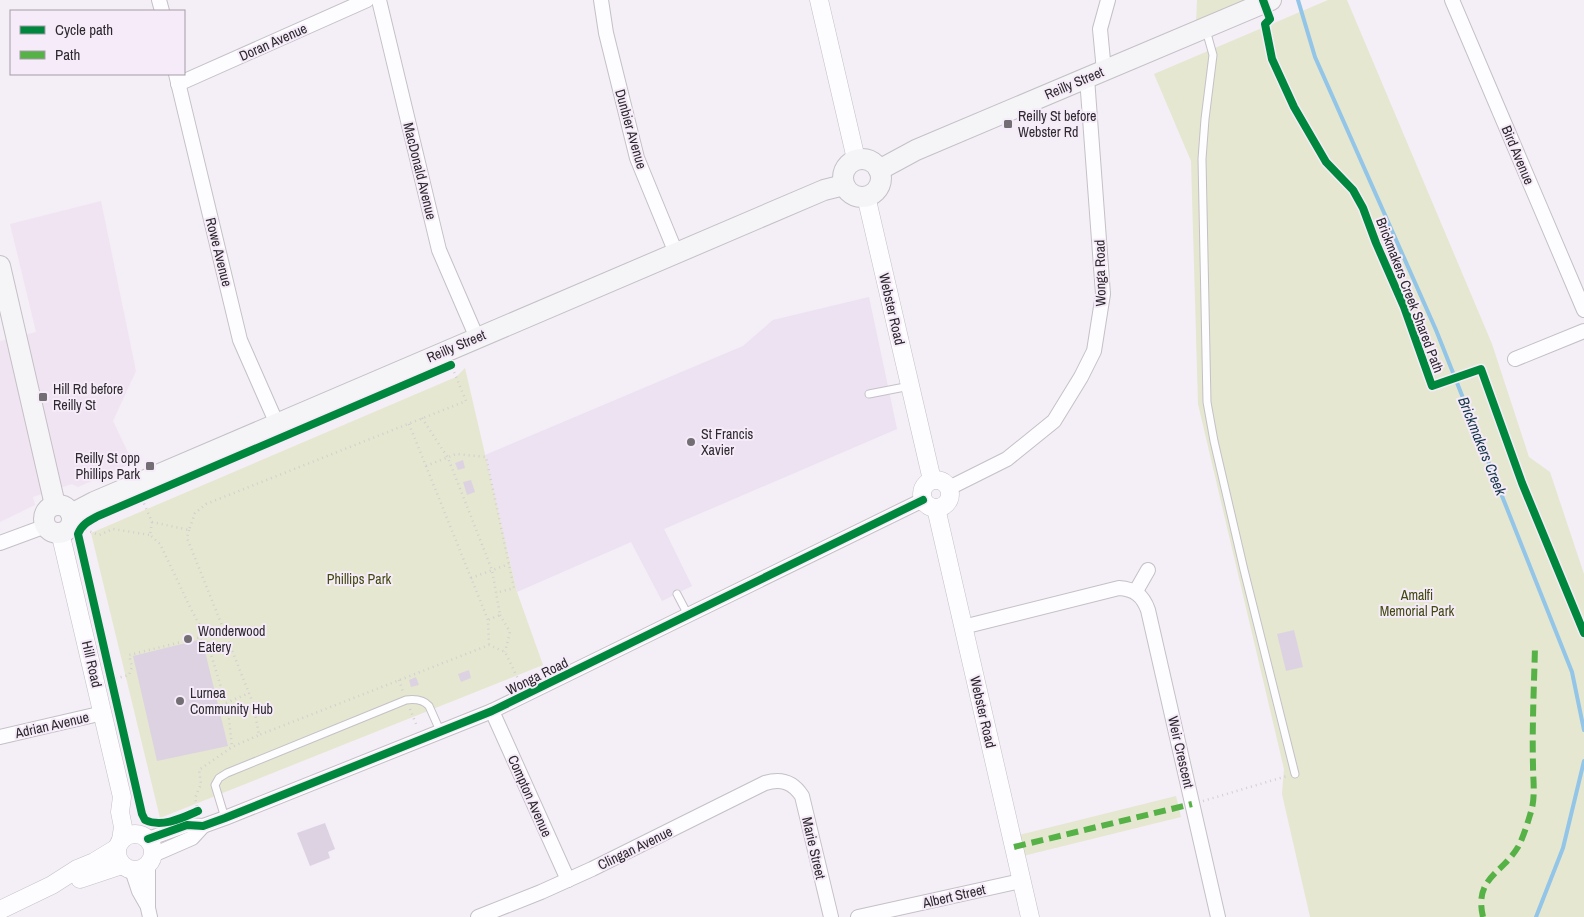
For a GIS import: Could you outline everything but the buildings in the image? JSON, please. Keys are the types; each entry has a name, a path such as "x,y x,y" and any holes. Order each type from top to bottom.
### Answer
{"main road":[{"name":"Reilly Street","path":"879,170 916,150 1271,0"},
{"path":"856,159 870,160 879,170 881,176 878,189 873,194 860,197 853,195 844,185 843,173 846,167 856,159"},
{"name":"Reilly Street","path":"68,523 94,502 824,190 844,185"},
{"name":"Hill Road","path":"0,266 7,325 68,523"}],"street":[{"name":"Doran Avenue","path":"177,79 367,0"},
{"name":"MacDonald Avenue","path":"379,0 439,250 477,338"},
{"name":"Dunbier Avenue","path":"601,0 606,33 637,158 676,253"},
{"path":"819,0 856,159"},
{"name":"Wonga Road","path":"949,488 1007,459 1054,421 1082,378 1094,351 1103,294 1096,74 1100,29 1108,0"},
{"name":"Bird Avenue","path":"1452,0 1584,310"},
{"name":"Rowe Avenue","path":"177,79 240,340 277,424"},
{"name":"Webster Road","path":"866,196 932,480"},
{"path":"1515,359 1584,331"},
{"path":"936,479 944,482 949,488 948,501 944,505 929,504 922,490 927,482 932,480 936,479"},
{"name":"Wonga Road","path":"0,910 52,885 77,868 136,852 187,825 203,826 225,818 492,712 688,615 929,504"},
{"name":"Webster Road","path":"929,504 963,627 1030,917"},
{"name":"Reilly Street","path":"0,543 68,523"},
{"name":"Hill Road","path":"68,523 103,713 122,797 130,809 134,822 139,891 149,912"},
{"path":"963,627 1113,589 1125,588 1136,592 1148,570"},
{"name":"Weir Crescent","path":"1136,592 1144,600 1148,610 1218,917"},
{"name":"Compton Avenue","path":"492,712 568,880"},
{"name":"Adrian Avenue","path":"0,737 103,713"},
{"name":"Clingan Avenue","path":"478,917 568,880 765,783 775,780 790,784"},
{"name":"Marie Street","path":"790,784 798,790 802,799 831,917"},
{"name":"Albert Street","path":"858,917 1021,881"}],"lane":[{"path":"1206,27 1213,55 1202,159 1207,402 1214,441 1244,570 1296,774"},
{"path":"869,394 910,386"},
{"path":"677,594 688,615"},
{"path":"225,818 215,785 227,773 406,700 417,699 426,703 441,733"}],"path":[{"path":"442,369 451,366 466,401 206,504 195,513 188,538 249,693 260,735 489,645 505,652"},
{"path":"422,418 448,458 492,570 500,615 510,632 505,652 526,696"},
{"path":"409,424 488,620 489,645"},
{"path":"426,466 456,454 486,457 514,588 496,593"},
{"path":"132,502 150,494"},
{"path":"141,498 152,522 150,535"},
{"path":"152,522 189,530"},
{"path":"68,523 99,535 113,528 150,535 160,544 205,636 226,703 232,747"},
{"path":"471,578 509,564"},
{"path":"488,620 500,615"},
{"path":"109,670 112,683 129,675 132,667 129,655 205,636"},
{"path":"226,703 249,693"},
{"path":"1192,804 1296,774"},
{"path":"190,815 198,811"}],"shaded area":[{"path":"101,201 136,371 113,421 133,463 78,487 72,484 33,497 35,505 0,522 0,341 36,332 10,224"},
{"name":"St Francis Xavier","path":"869,297 897,429 664,529 692,586 662,601 631,542 517,592 485,455 743,346 773,320"}],"green space":[{"path":"1197,0 1256,0 1196,25"},
{"name":"Amalfi Memorial Park","path":"1328,0 1347,0 1492,344 1529,457 1550,472 1584,574 1584,917 1310,917 1282,794 1284,769 1198,404 1191,161 1154,74"},
{"name":"Phillips Park","path":"465,368 517,592 543,665 160,818 91,533 456,377"},
{"path":"1176,796 1181,817 1019,857 1015,836"}],"waterway":[{"name":"Brickmakers Creek","path":"1298,0 1315,57 1436,330 1572,672 1584,730"},
{"name":"Brickmakers Creek","path":"1536,917 1563,848 1584,761"}],"marked path":[{"path":"1483,917 1481,904 1482,894 1486,885 1518,847 1532,809 1534,790 1535,647"},
{"path":"1014,847 1192,804"}],"cycle path":[{"name":"Brickmakers Creek Shared Path","path":"1263,0 1270,19 1265,24 1272,59 1294,107 1326,162 1353,190 1363,208 1404,307 1432,386 1481,369 1522,483 1584,633"},
{"path":"198,811 165,823 145,820 142,814 78,534 86,523 98,516 451,365"},
{"path":"148,839 187,825 203,826 225,818 492,711 923,500"}],"place":[{"name":"Reilly St before Webster Rd","path":"1008,124"},
{"name":"Hill Rd before Reilly St","path":"43,397"},
{"name":"St Francis Xavier","path":"691,442"},
{"name":"Reilly St opp Phillips Park","path":"150,466"},
{"name":"Wonderwood Eatery","path":"188,639"},
{"name":"Lurnea Community Hub","path":"180,701"}]}
